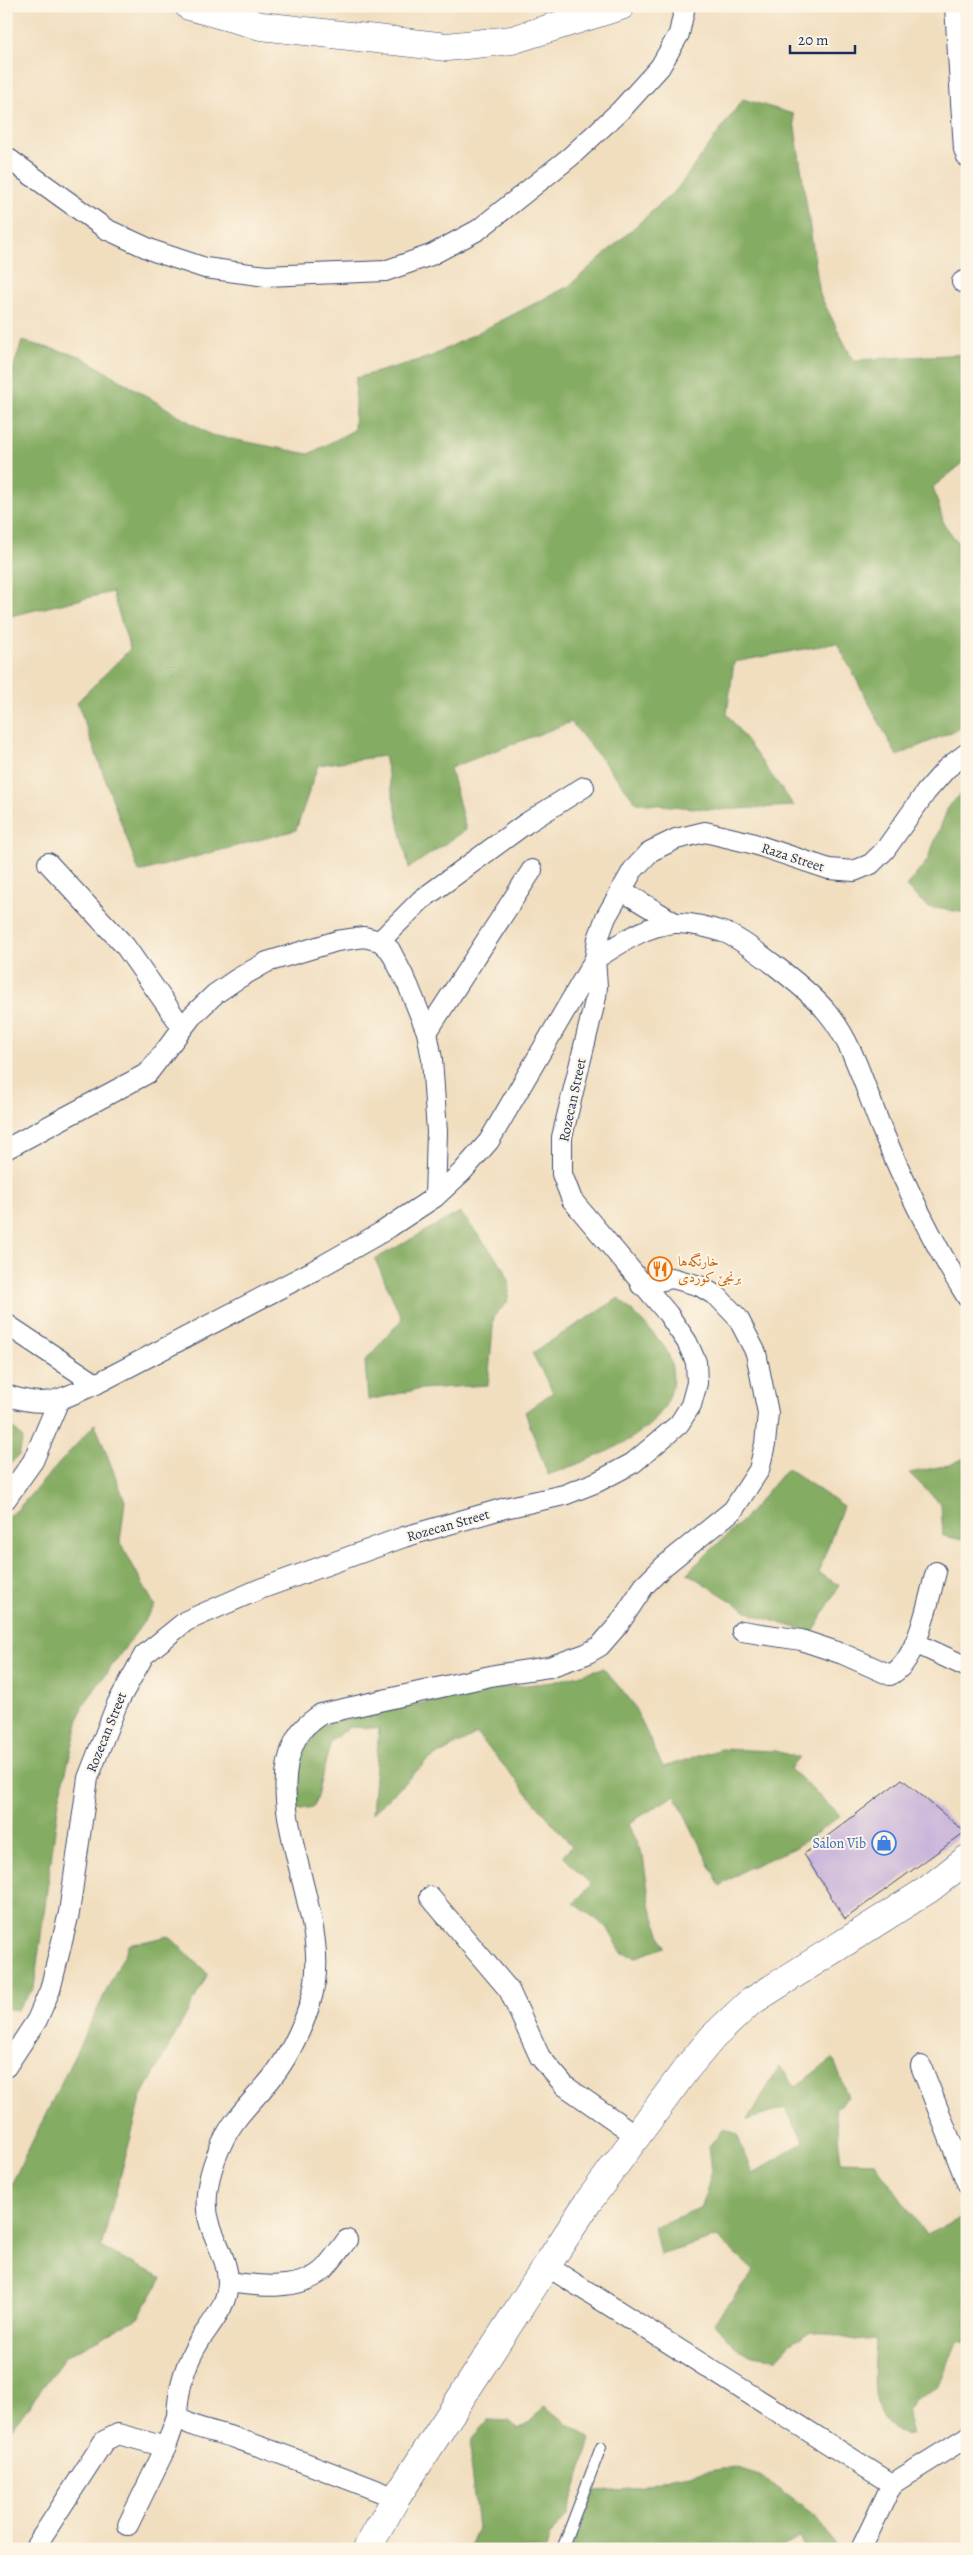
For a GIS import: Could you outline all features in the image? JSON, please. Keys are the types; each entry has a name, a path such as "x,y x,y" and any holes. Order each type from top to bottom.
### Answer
{"street":[{"path":"189,6 261,26 447,47 512,40 621,6"},
{"path":"6,157 106,230 154,251 205,268 266,276 385,271 431,255 478,230 570,156 621,110 660,68 679,34 685,6"},
{"path":"955,6 964,149 967,158"},
{"name":"Raza Street","path":"595,959 598,939 620,890 633,870 651,851 676,839 705,832 751,843 829,869 854,870 871,864 885,850 926,792 947,768 967,753"},
{"path":"380,941 421,900 525,824 584,787"},
{"path":"48,862 91,912 125,946 182,1027"},
{"path":"427,1032 532,870"},
{"path":"620,890 674,923 726,934 793,981 827,1012 846,1041 883,1132 919,1212 967,1297"},
{"path":"6,1395 30,1403 59,1400 96,1384 313,1271 382,1232 435,1197 462,1172 489,1141 595,959 626,939 649,928 674,923"},
{"path":"6,1149 148,1073 162,1058 182,1027 215,994 268,962 337,942 364,937 380,941 390,950 408,985 427,1032 432,1059 437,1132 435,1197"},
{"name":"Rozecan Street","path":"6,2067 37,2020 50,1990 69,1913 88,1778 117,1704 144,1655 186,1621 260,1590 404,1537 505,1508 564,1495 597,1482 633,1463 679,1424 691,1405 697,1383 696,1362 687,1342 668,1314 641,1285 572,1200 562,1174 562,1137 597,986 595,959"},
{"path":"128,2525 166,2446 177,2416 182,2374 199,2341 215,2319 225,2298 228,2282 222,2254 209,2223 206,2201 210,2176 222,2143 236,2118 272,2078 288,2054 299,2033 315,1984 316,1958 313,1925 286,1797 287,1766 294,1741 304,1726 321,1714 495,1675 549,1667 586,1654 600,1646 619,1624 644,1586 664,1566 733,1510 759,1470 765,1444 768,1414 756,1353 738,1318 718,1297 700,1286 672,1278 641,1285"},
{"path":"6,1324 96,1384"},
{"path":"6,1499 33,1461 59,1400"},
{"path":"742,1631 801,1640 842,1654 890,1675 898,1671 915,1643 936,1572"},
{"path":"915,1643 967,1667"},
{"path":"367,2549 396,2498 588,2202 692,2062 713,2037 749,2003 929,1889 967,1859"},
{"path":"430,1897 510,1990 540,2057 565,2086 637,2136"},
{"path":"921,2066 967,2184"},
{"path":"228,2282 256,2286 286,2285 307,2279 324,2269 347,2240"},
{"path":"547,2266 892,2484"},
{"path":"177,2416 186,2424 232,2437 318,2467 396,2498"},
{"path":"34,2549 104,2441 118,2434 166,2446"},
{"path":"861,2549 892,2484 967,2437"}],"lane":[{"path":"562,2549 601,2447"}],"green space":[{"path":"743,99 793,114 820,295 853,360 967,354 967,460 933,487 944,524 967,555 967,725 897,756 837,643 734,662 727,714 794,806 717,810 637,803 571,722 450,768 466,830 409,868 384,756 318,765 296,830 139,872 77,702 130,649 112,592 6,617 6,390 22,341 80,356 211,435 309,454 354,430 356,378 430,357 569,286 677,189"},
{"path":"967,789 967,913 928,907 906,887 927,861 949,805"},
{"path":"460,1212 504,1268 510,1286 507,1303 494,1316 488,1385 421,1389 368,1400 365,1361 402,1319 375,1259"},
{"path":"619,1298 666,1349 673,1381 667,1402 654,1420 636,1435 615,1448 548,1475 525,1412 553,1392 532,1353"},
{"path":"6,1421 23,1438 19,1455 6,1468"},
{"path":"95,1424 125,1501 120,1542 155,1606 82,1707 59,1800 34,1988 17,2010 6,2008 6,1517 16,1511"},
{"path":"967,1457 967,1541 943,1536 941,1504 909,1473 949,1465"},
{"path":"787,1468 843,1506 818,1573 839,1585 813,1633 754,1615 687,1573 746,1517"},
{"path":"603,1668 632,1702 663,1767 721,1749 776,1751 799,1758 790,1769 841,1816 795,1848 746,1869 720,1886 675,1795 628,1824 643,1857 651,1909 665,1947 637,1957 622,1953 607,1927 574,1903 591,1885 563,1856 572,1846 477,1734 428,1760 372,1814 379,1728 349,1727 331,1741 314,1807 295,1810 295,1771 307,1739 324,1724 489,1689 553,1682"},
{"path":"169,1936 208,1974 142,2096 101,2247 162,2278 138,2318 65,2357 6,2437 6,2195 129,1945"},
{"path":"833,2058 848,2097 835,2109 841,2162 875,2163 926,2235 967,2215 967,2342 958,2340 938,2387 914,2401 907,2412 913,2434 897,2430 886,2423 879,2411 874,2383 876,2338 855,2340 811,2331 790,2344 777,2358 755,2355 740,2350 728,2340 714,2323 754,2271 717,2237 660,2255 654,2227 702,2207 712,2171 709,2146 724,2129 737,2134 752,2174 804,2142 785,2108 748,2120 780,2066 795,2087"},
{"path":"543,2406 591,2439 567,2515 549,2537 546,2549 470,2549 478,2527 470,2464 472,2439 489,2420 508,2421 518,2429 530,2423"},
{"path":"734,2467 760,2475 817,2517 838,2549 806,2549 800,2537 776,2549 571,2549 594,2491 633,2489 671,2477"}],"building":[{"name":"Salon Vib","path":"902,1779 965,1832 845,1919 804,1854"}],"place":[{"name":"خارنگەها برنجێ کوردی","path":"660,1269"},
{"name":"Salon Vib","path":"884,1843"}]}
